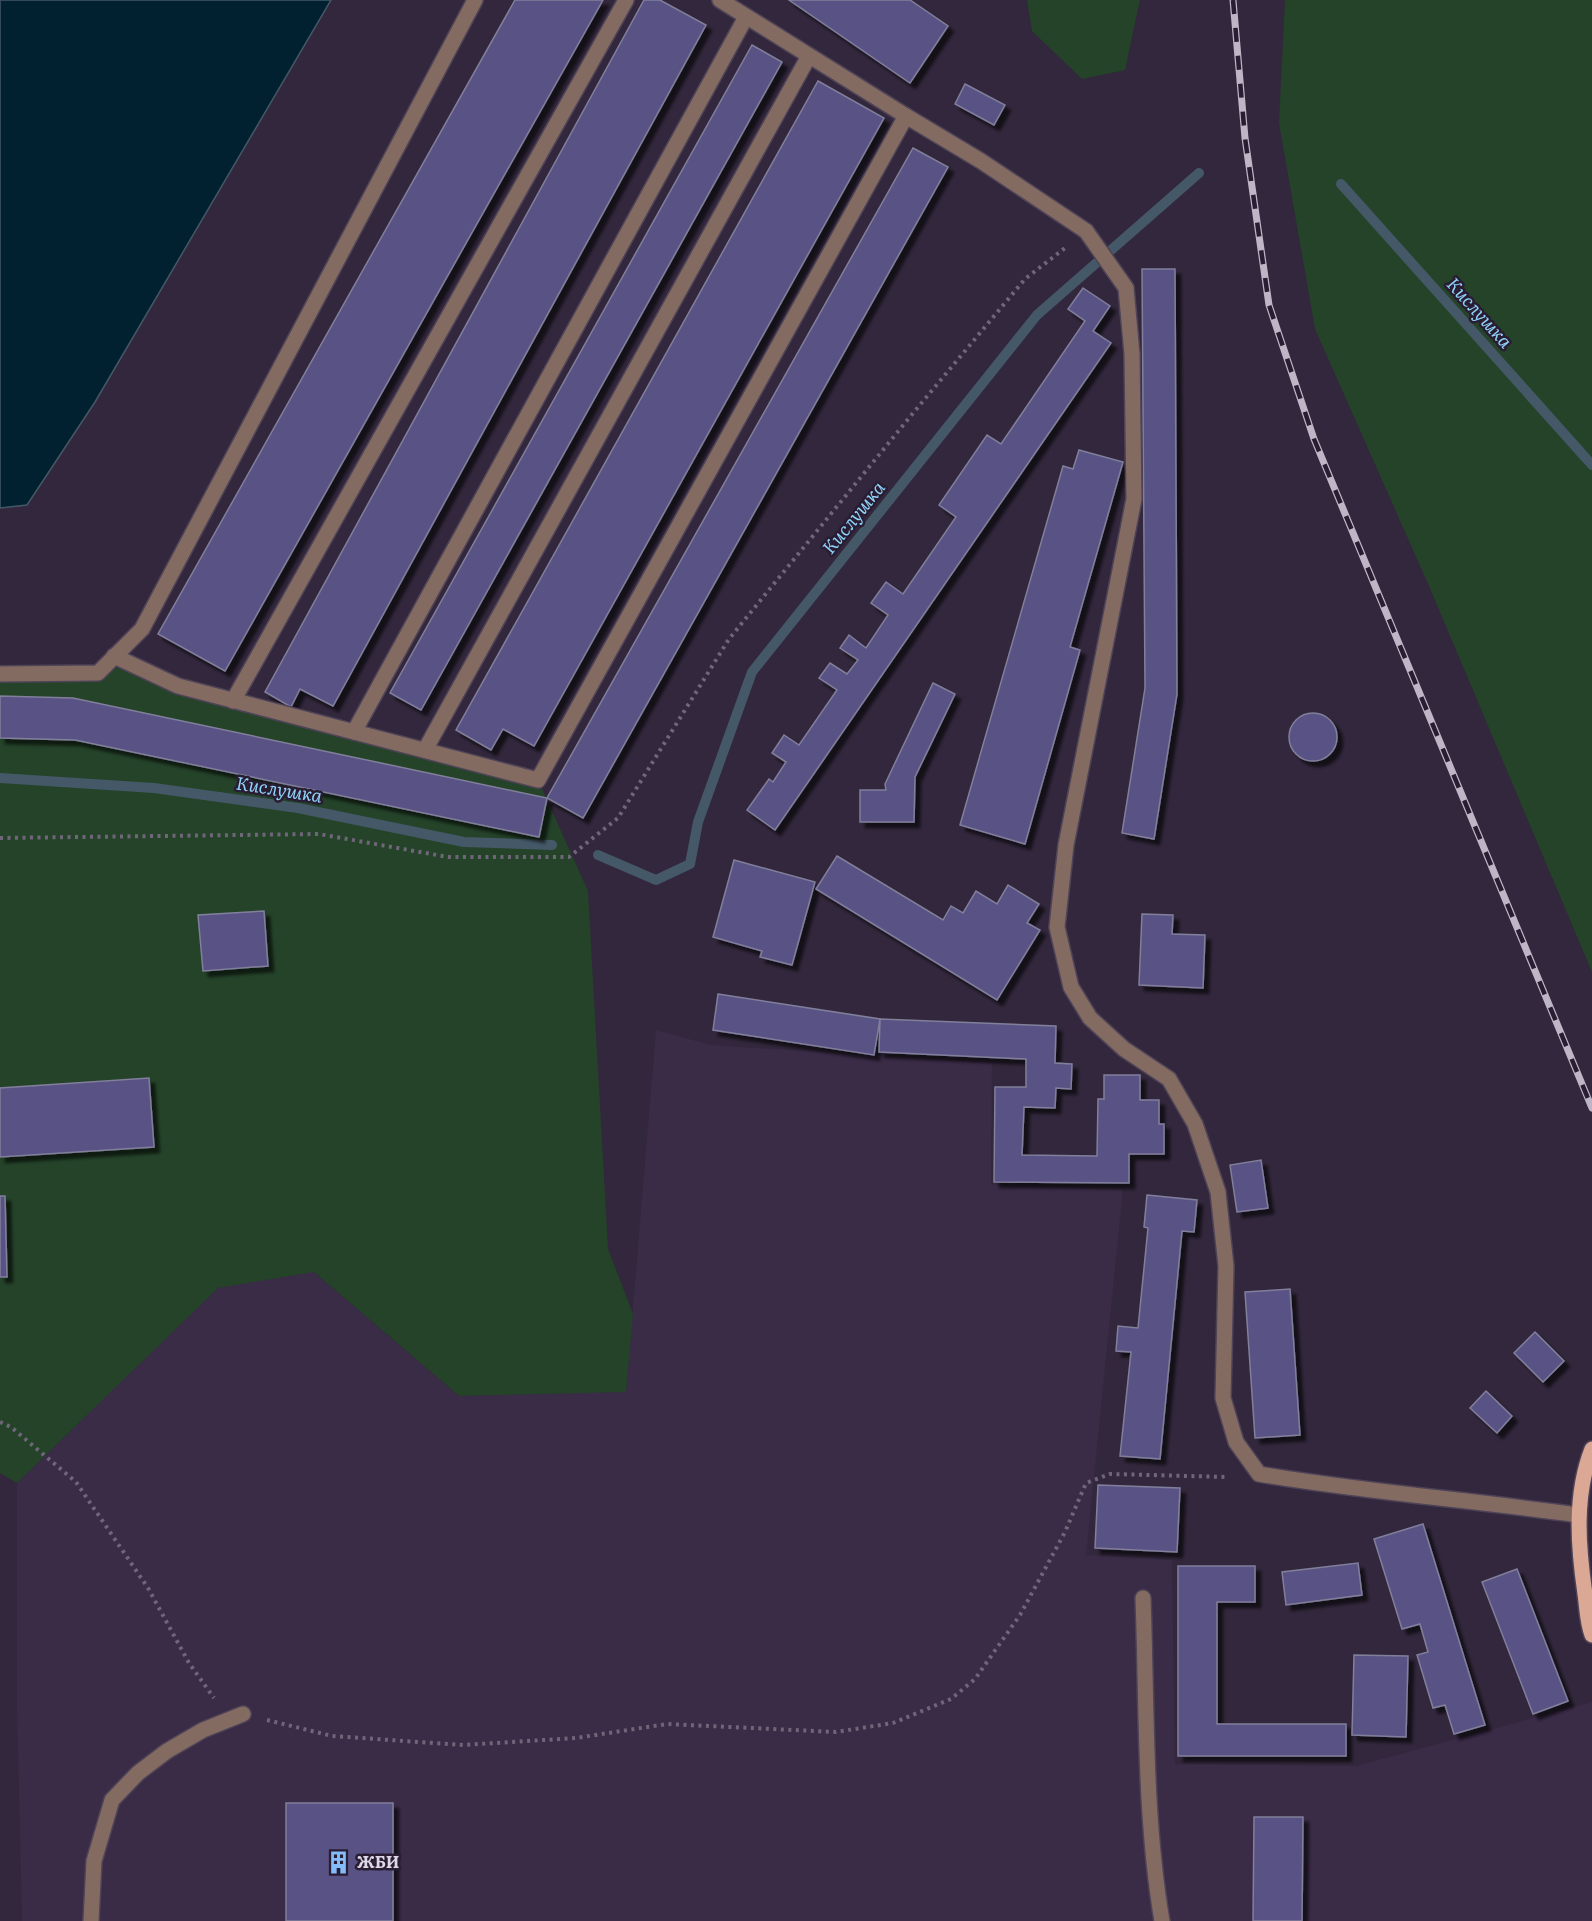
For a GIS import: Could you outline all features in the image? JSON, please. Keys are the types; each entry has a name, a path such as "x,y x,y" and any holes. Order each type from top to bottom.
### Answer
{"main road":[{"path":"1592,1449 1586,1465 1578,1515 1581,1570 1592,1635"}],"lane":[{"path":"0,674 98,673 142,629 475,0"},
{"path":"233,701 626,0"},
{"path":"720,0 981,161 1086,231 1126,288 1132,354 1134,499 1066,845 1057,927 1071,987 1090,1018 1124,1049 1169,1079 1195,1124 1218,1192 1226,1266 1223,1398 1236,1442 1259,1474 1320,1484 1578,1515"},
{"path":"354,732 746,17"},
{"path":"425,750 809,56"},
{"path":"114,656 178,686 538,780 906,116"},
{"path":"1143,1598 1153,1860 1162,1921"},
{"path":"91,1921 94,1861 112,1800 138,1773 167,1751 202,1730 243,1714"}],"path":[{"path":"0,1422 11,1427 76,1482 148,1587 189,1662 214,1698 243,1714 332,1736 463,1745 576,1737 667,1724 836,1732 893,1723 951,1699 975,1679 1020,1615 1065,1532 1086,1484 1110,1474 1218,1478 1259,1474"}],"shaded area":[{"path":"656,1030 711,1045 992,1063 991,1185 1123,1190 1086,1555 1172,1560 1175,1764 1356,1766 1592,1702 1592,1921 22,1921 17,1706 17,1483 218,1287 314,1272 459,1396 626,1391"}],"green space":[{"path":"1027,0 1140,0 1125,70 1082,79 1032,31"},
{"path":"1285,0 1592,0 1592,972 1429,586 1315,329 1279,123"},
{"path":"114,656 178,686 538,780 588,891 608,1249 633,1314 626,1392 459,1396 314,1272 218,1288 17,1483 0,1473 0,674 98,673"}],"water":[{"path":"0,0 331,0 95,402 27,505 0,508"}],"building":[{"path":"515,0 603,0 225,671 158,634"},
{"path":"644,0 660,0 706,25 333,706 300,689 291,707 265,692"},
{"path":"789,0 910,0 948,26 910,83"},
{"path":"752,45 782,62 421,710 390,693"},
{"path":"818,81 884,118 534,746 503,729 491,750 456,730"},
{"path":"965,84 1005,105 994,125 955,104"},
{"path":"913,148 948,167 583,818 547,798"},
{"path":"1142,269 1175,269 1177,694 1154,839 1122,833 1145,688"},
{"path":"1083,288 1110,306 1093,331 1111,343 775,830 747,810 769,779 773,782 786,762 772,753 784,735 799,745 837,690 819,678 830,663 847,674 858,660 840,648 849,635 866,648 888,615 871,603 886,582 903,594 956,517 939,505 987,435 1001,444 1085,321 1068,309"},
{"path":"1079,450 1123,462 1070,647 1080,650 1025,844 960,825 1063,466 1073,469"},
{"path":"933,683 955,694 915,777 914,822 860,822 860,790 886,790 885,784"},
{"path":"0,696 73,698 547,798 539,837 75,740 0,738"},
{"path":"1313,713 1330,720 1337,737 1330,754 1313,761 1296,754 1289,737 1296,720"},
{"path":"837,856 943,920 951,906 963,913 976,891 997,904 1008,885 1039,904 1027,923 1040,930 997,1000 816,889"},
{"path":"734,860 815,882 792,965 760,957 762,951 713,937"},
{"path":"264,911 268,966 203,971 198,915"},
{"path":"1142,914 1173,915 1172,934 1205,935 1203,988 1139,985"},
{"path":"718,994 880,1019 874,1055 713,1030"},
{"path":"880,1019 1056,1026 1055,1063 1072,1064 1071,1089 1056,1088 1055,1108 1024,1107 1022,1155 1097,1156 1098,1099 1104,1099 1104,1075 1140,1075 1140,1100 1159,1100 1159,1124 1164,1124 1164,1154 1129,1154 1129,1183 994,1182 995,1087 1026,1087 1026,1059 879,1052"},
{"path":"149,1078 154,1147 0,1157 0,1088"},
{"path":"1261,1160 1268,1208 1237,1212 1230,1165"},
{"path":"1147,1195 1197,1200 1194,1232 1182,1231 1160,1459 1120,1456 1131,1352 1116,1351 1118,1326 1138,1328 1148,1228 1144,1227"},
{"path":"0,1196 5,1196 7,1277 0,1277"},
{"path":"1290,1289 1300,1435 1255,1438 1245,1292"},
{"path":"1535,1332 1564,1361 1543,1382 1514,1353"},
{"path":"1486,1391 1512,1416 1497,1433 1470,1408"},
{"path":"1098,1485 1180,1488 1177,1552 1095,1548"},
{"path":"1423,1524 1485,1725 1454,1734 1445,1705 1433,1708 1417,1655 1428,1652 1420,1624 1402,1629 1374,1539"},
{"path":"1358,1563 1362,1595 1286,1605 1282,1572"},
{"path":"1178,1566 1255,1566 1255,1602 1217,1602 1217,1724 1346,1724 1346,1756 1178,1756"},
{"path":"1517,1569 1568,1701 1533,1714 1482,1582"},
{"path":"1354,1655 1408,1656 1406,1737 1352,1735"},
{"name":"ЖБИ","path":"286,1803 393,1803 393,1921 286,1921"},
{"path":"1254,1817 1303,1817 1302,1921 1253,1921"}],"waterway":[{"name":"Кислушка","path":"598,855 656,880 690,864 698,822 752,672 1037,315 1199,173"},
{"name":"Кислушка","path":"1341,184 1592,465"},
{"name":"Кислушка","path":"0,778 154,788 298,808 464,842 552,845"}],"railway":[{"path":"1233,0 1245,138 1269,305 1314,439 1592,1108"}],"place":[{"name":"ЖБИ","path":"339,1862"}]}
